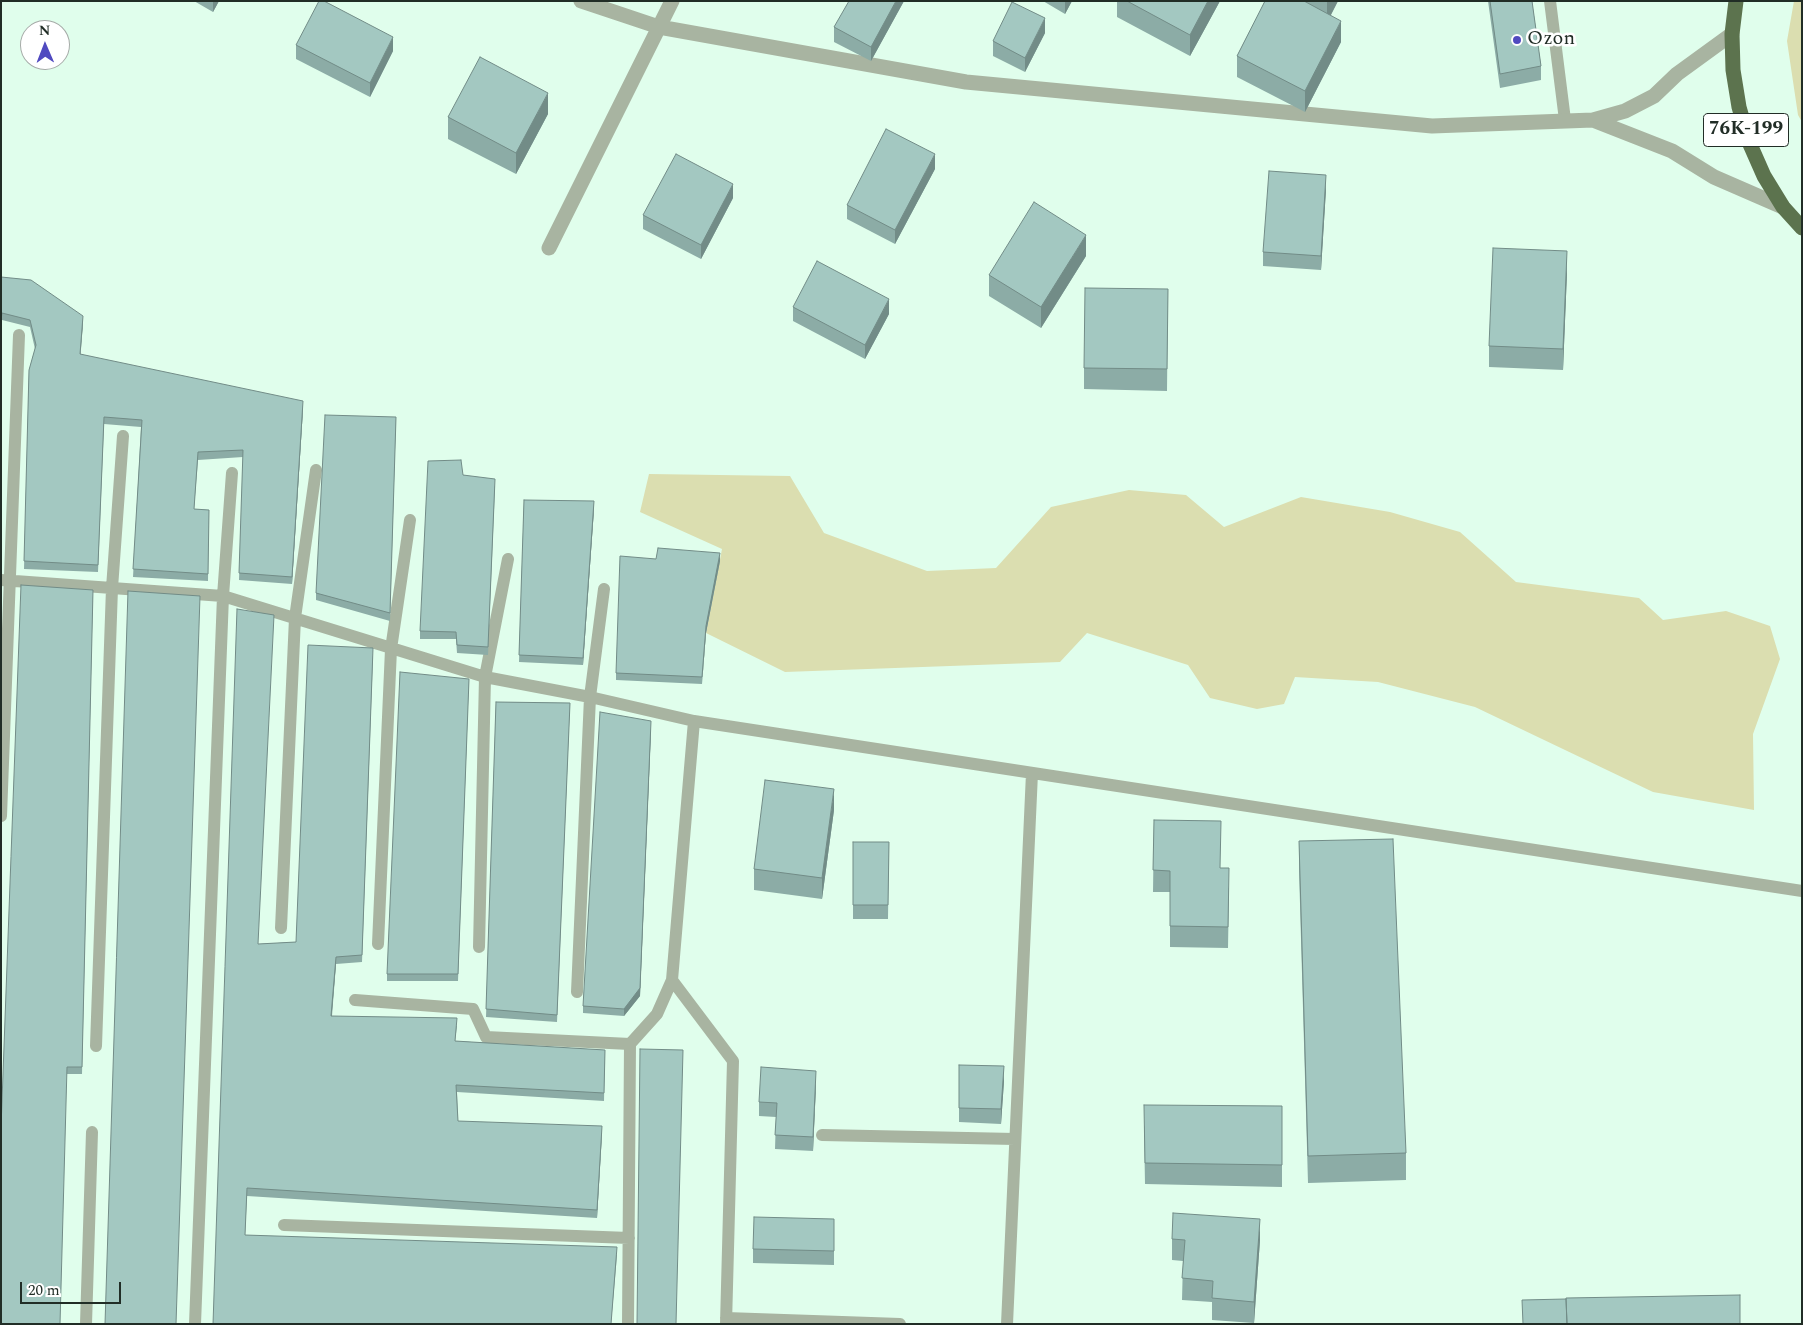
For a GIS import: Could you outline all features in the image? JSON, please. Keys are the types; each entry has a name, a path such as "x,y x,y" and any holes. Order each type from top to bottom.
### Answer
{"highway":[{"name":"76К-199","path":"1727,1 1733,17"},
{"name":"76К-199","path":"1736,1 1732,34 1733,70 1739,106 1749,142 1764,176 1783,207 1802,228"}],"street":[{"path":"581,1 659,27 966,82 1432,126 1593,120 1625,111 1654,96 1677,74 1732,34"},
{"path":"549,248 672,1"},
{"path":"1593,120 1672,151 1714,176 1783,207"}],"lane":[{"path":"1550,1 1565,120"},
{"path":"1,816 6,580 18,335"},
{"path":"96,1046 112,588 123,436"},
{"path":"281,928 295,618 316,470"},
{"path":"195,1324 223,596 232,473"},
{"path":"378,944 391,649 410,520"},
{"path":"479,948 485,677 508,559"},
{"path":"6,580 223,596 485,677 590,697 694,721 1802,891"},
{"path":"577,992 590,697 604,589"},
{"path":"628,1324 630,1044 657,1014 672,980 694,721"},
{"path":"1007,1324 1032,773"},
{"path":"672,980 734,1061 726,1321 900,1324"},
{"path":"355,1000 473,1009 486,1037 630,1044"},
{"path":"86,1324 92,1132"},
{"path":"822,1135 1016,1139"},
{"path":"284,1225 629,1238"}],"green space":[{"path":"1794,1 1802,1 1802,122 1798,115 1787,41"},
{"path":"649,474 790,476 824,533 927,571 996,568 1051,507 1129,490 1186,495 1224,527 1301,497 1390,512 1460,532 1516,582 1639,598 1663,620 1726,611 1770,626 1780,659 1753,734 1754,810 1653,792 1475,707 1378,682 1295,677 1284,704 1257,709 1210,698 1188,665 1087,633 1060,662 785,672 706,633 722,549 640,512"}],"building":[{"path":"319,1 324,1 393,37 370,83 296,45"},
{"path":"849,1 896,1 871,47 834,27"},
{"path":"1127,1 1208,1 1190,35"},
{"path":"1265,1 1304,1 1341,21 1305,91 1237,56"},
{"path":"1490,1 1532,1 1541,66 1500,74"},
{"path":"1012,2 1045,18 1025,58 993,41"},
{"path":"480,57 548,93 516,153 448,117"},
{"path":"886,129 935,154 895,230 847,205"},
{"path":"676,154 733,184 701,245 643,215"},
{"path":"1269,171 1326,175 1321,256 1263,252"},
{"path":"1034,202 1086,235 1041,307 989,275"},
{"path":"1493,248 1567,251 1563,349 1489,346"},
{"path":"817,261 889,299 865,345 793,307"},
{"path":"1,277 31,280 83,316 80,354 303,401 292,577 239,573 243,450 198,452 194,509 209,510 208,574 133,569 142,420 104,417 98,565 24,561 29,370 36,345 30,320 2,313 1,319"},
{"path":"1085,288 1168,289 1167,369 1084,368"},
{"path":"325,415 396,417 390,613 316,593"},
{"path":"461,460 463,475 495,479 488,647 457,645 456,632 420,631 428,461"},
{"path":"524,500 594,501 583,658 519,655"},
{"path":"658,548 720,553 706,626 702,677 616,673 620,556 656,559"},
{"path":"21,585 93,590 82,1067 67,1067 60,1324 1,1324 1,1128"},
{"path":"128,591 200,596 176,1324 105,1324"},
{"path":"237,609 274,615 258,944 296,942 308,645 373,648 362,955 336,957 331,1016 457,1018 455,1041 605,1050 604,1093 456,1085 458,1121 602,1126 597,1210 247,1188 245,1235 617,1247 611,1324 213,1324"},
{"path":"400,672 469,679 458,974 387,974"},
{"path":"496,702 570,703 557,1015 486,1009"},
{"path":"600,712 651,721 640,988 624,1009 583,1006"},
{"path":"765,780 834,789 822,878 754,869"},
{"path":"1154,820 1221,821 1220,868 1229,868 1228,927 1170,926 1170,871 1153,870"},
{"path":"1393,839 1406,1153 1308,1156 1299,841"},
{"path":"853,842 889,842 888,905 853,905"},
{"path":"640,1049 683,1050 676,1324 637,1324"},
{"path":"959,1065 1004,1066 1001,1109 959,1108"},
{"path":"761,1067 816,1071 813,1137 775,1135 777,1103 759,1102"},
{"path":"1144,1105 1282,1106 1282,1165 1145,1163"},
{"path":"1173,1213 1260,1219 1254,1302 1212,1298 1213,1281 1182,1278 1185,1240 1172,1239"},
{"path":"754,1217 834,1219 834,1251 753,1249"},
{"path":"1740,1295 1740,1324 1567,1324 1566,1298"},
{"path":"1566,1299 1567,1324 1523,1324 1522,1300"}],"place":[{"name":"Ozon","path":"1517,40"}]}
